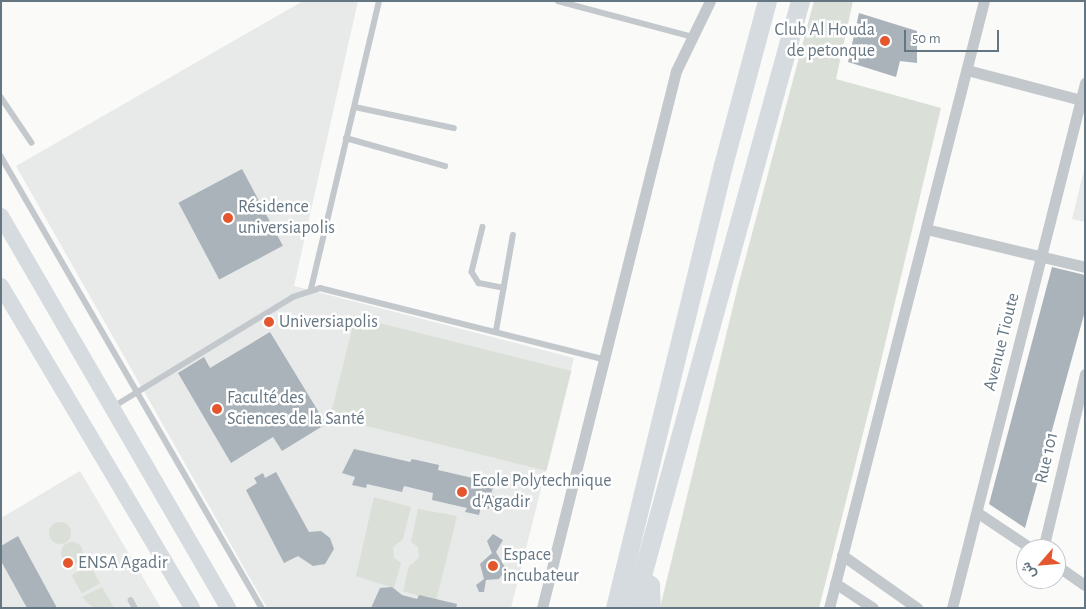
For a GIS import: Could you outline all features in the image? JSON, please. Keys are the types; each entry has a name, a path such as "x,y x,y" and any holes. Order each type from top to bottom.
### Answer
{"highway":[{"path":"615,608 723,165 767,1"},
{"path":"633,608 800,1"},
{"path":"604,608 628,560"},
{"path":"640,579 650,585 651,608"}],"main road":[{"path":"1,216 113,406 228,608"},
{"path":"1,286 192,608"}],"street":[{"path":"542,608 602,359 676,71 710,1"},
{"path":"828,608 967,70 982,2"},
{"path":"967,70 1083,101"},
{"name":"Avenue Tioute","path":"952,608 978,513 1041,256 1083,101 1085,84"},
{"path":"926,229 1085,267"},
{"name":"Rue 101","path":"1045,539 1085,374"},
{"path":"1073,424 1085,427"},
{"path":"978,513 1017,539"},
{"path":"842,555 917,608"},
{"path":"1066,572 1085,585"},
{"path":"835,583 873,608"}],"lane":[{"path":"311,290 346,138 355,107 378,1"},
{"path":"558,1 693,38"},
{"path":"1,96 32,143"},
{"path":"355,107 454,128"},
{"path":"346,138 446,166"},
{"path":"1,156 262,608"},
{"path":"483,227 472,272 479,283 504,288"},
{"path":"496,331 513,235"},
{"path":"113,406 311,290 339,290 602,359"},
{"path":"130,600 135,608"}],"shaded area":[{"name":"Universiapolis","path":"303,1 358,1 294,286 574,358 511,608 267,608 16,166"},
{"path":"814,1 853,1 836,79 941,108 876,382 819,608 660,608 737,290"},
{"path":"1085,166 1085,222 1072,219"},
{"path":"355,317 571,371 546,471 330,417"},
{"name":"ENSA Agadir","path":"80,471 161,608 1,608 1,518"},
{"path":"374,497 411,507 403,539 393,547 394,558 401,563 394,588 356,576"},
{"path":"418,509 457,516 436,601 403,591 409,566 419,558 418,547 411,542"},
{"path":"60,522 68,525 71,533 68,541 60,544 52,541 49,533 52,525"},
{"path":"72,542 80,545 83,553 80,561 72,564 64,561 61,553 64,545"},
{"path":"90,565 100,583 82,594 72,575"},
{"path":"102,587 114,608 93,608 82,597"}],"building":[{"name":"Club Al Houda de petonque","path":"859,13 917,31 917,63 900,61 896,77 848,62"},
{"name":"Résidence universiapolis","path":"242,169 283,246 219,280 178,203"},
{"path":"1052,267 1085,275 1085,311 1025,528 989,504"},
{"path":"270,332 326,424 282,451 273,437 231,463 178,373 204,357 210,368"},
{"path":"354,449 410,462 412,459 439,465 438,470 494,483 491,495 498,498 494,510 481,507 479,515 465,512 467,508 432,500 433,493 404,486 402,492 367,484 366,488 352,485 355,477 342,473"},
{"path":"276,472 309,532 321,531 330,538 334,549 325,564 313,566 298,556 284,563 246,490 257,483 254,478 263,473 265,478"},
{"path":"493,534 503,540 496,552 506,569 499,579 486,580 484,592 479,592 476,585 484,579 480,564 492,553 487,541"},
{"path":"18,536 57,608 27,608 1,561 1,546"},
{"path":"392,587 402,595 417,599 419,595 457,604 456,608 371,608 380,588"}],"place":[{"name":"Club Al Houda de petonque","path":"885,41"},
{"name":"Résidence universiapolis","path":"228,218"},
{"name":"Universiapolis","path":"269,322"},
{"name":"Faculté des Sciences de la Santé","path":"217,409"},
{"name":"Ecole Polytechnique d'Agadir","path":"462,492"},
{"name":"ENSA Agadir","path":"68,563"},
{"name":"Espace incubateur","path":"493,566"}]}
